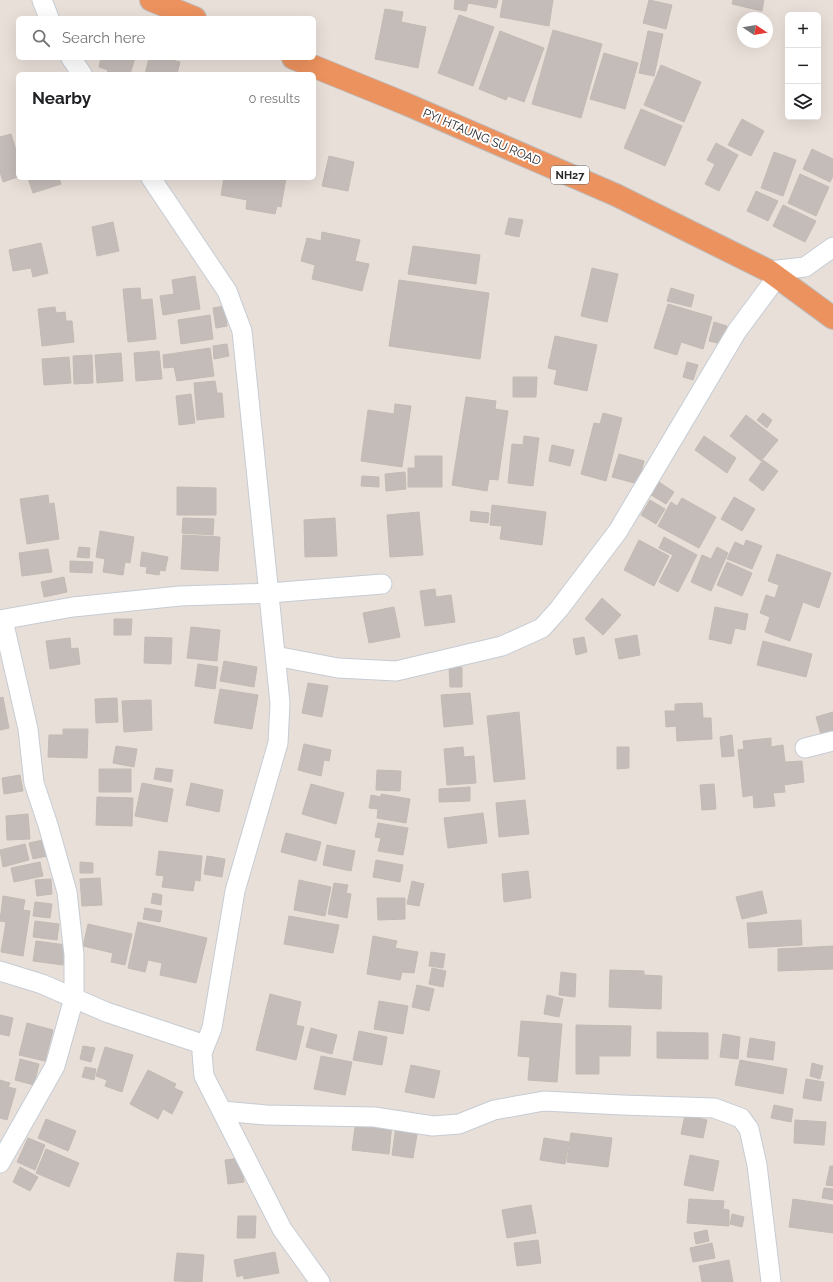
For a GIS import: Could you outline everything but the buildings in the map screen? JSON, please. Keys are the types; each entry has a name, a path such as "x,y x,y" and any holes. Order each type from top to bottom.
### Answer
{"highway":[{"path":"158,1 191,16"},
{"name":"PYI HTAUNG SU ROAD","path":"298,60 406,104 616,195 773,274 833,318"}],"street":[{"path":"42,0 48,16"},
{"path":"72,60 81,72"},
{"path":"152,180 226,292 242,331 280,703 278,743 235,891 212,1028 202,1053 204,1076 282,1229 320,1282"},
{"path":"275,656 338,668 396,671 502,646 542,628 559,609 618,531 736,331 773,274 805,267 833,247"},
{"path":"0,1163 55,1066 74,998 74,955 67,892 48,825 34,783 28,729 2,620 73,608 180,596 269,593 382,584"},
{"path":"805,748 833,741"},
{"path":"0,971 42,984 106,1012 205,1045"},
{"path":"222,1111 266,1115 374,1117 433,1126 459,1124 494,1110 544,1101 714,1108 741,1118 749,1129 757,1165 771,1282"}]}
